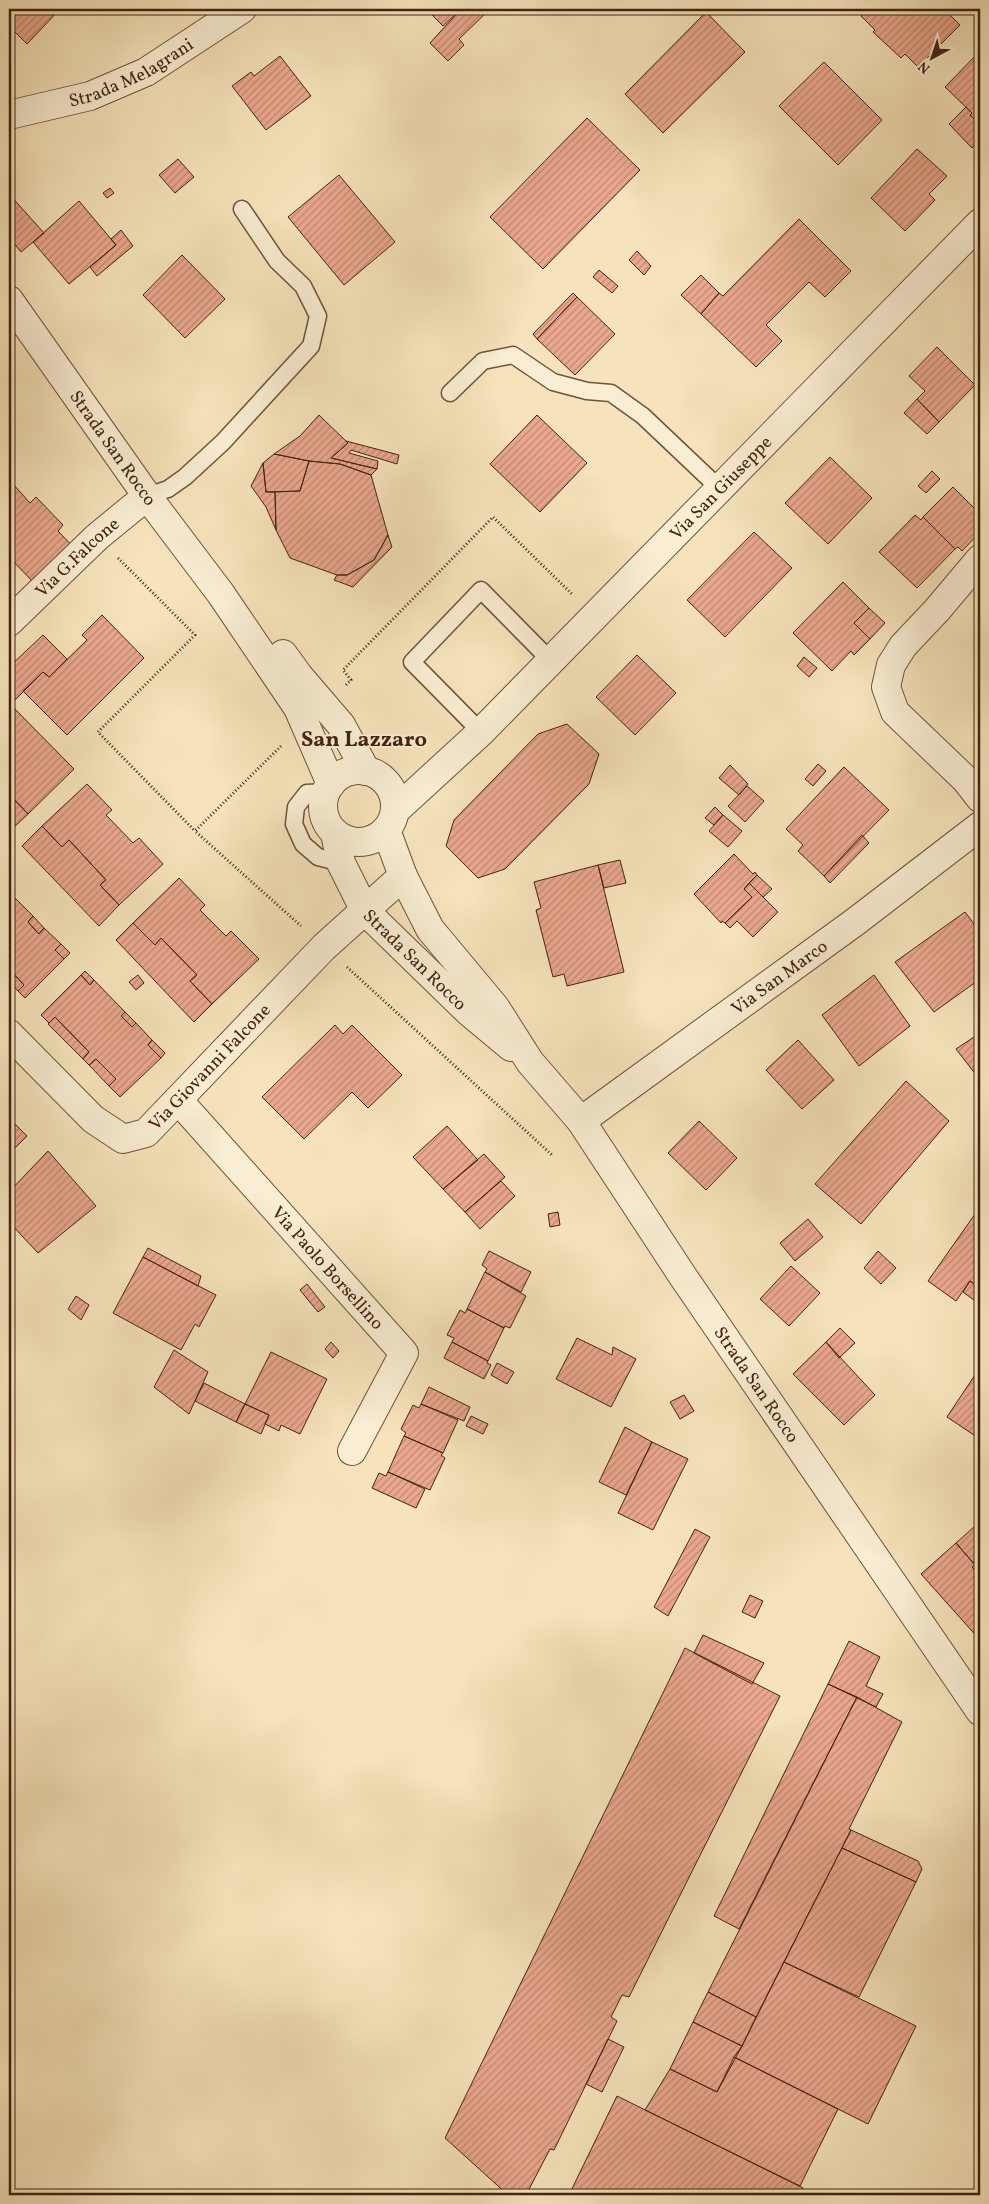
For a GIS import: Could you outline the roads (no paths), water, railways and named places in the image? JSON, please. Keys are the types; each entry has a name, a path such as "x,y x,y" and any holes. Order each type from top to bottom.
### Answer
{"street":[{"name":"Strada Melagrani","path":"9,115 90,96 146,72 242,9"},
{"name":"Via San Giuseppe","path":"390,821 551,661 980,222"},
{"name":"Strada San Rocco","path":"9,300 147,496 221,594 298,708 328,788"},
{"name":"Via G.Falcone","path":"9,622 97,537 147,496"},
{"path":"980,559 937,610 903,646 891,665 886,687 895,712 966,780 980,798"},
{"name":"Strada San Rocco","path":"221,594 282,653 341,725 375,776"},
{"name":"Via San Giuseppe","path":"375,776 460,752"},
{"path":"346,773 375,776 394,800 390,821 377,837 361,842 345,839 336,833 324,814 328,788 346,773"},
{"name":"Strada San Rocco","path":"390,821 403,876 430,929 495,1008 530,1062 581,1121 682,1275 980,1711"},
{"name":"Via San Marco","path":"581,1121 979,831"},
{"name":"Strada San Rocco","path":"336,833 341,863 365,911 469,1012 530,1062"},
{"name":"Via Giovanni Falcone","path":"9,1034 94,1119 124,1140 146,1133 324,947 403,876"},
{"name":"Via Paolo Borsellino","path":"178,1100 404,1353 352,1451"}],"lane":[{"path":"147,496 168,489 185,477 223,442 311,346 318,316 303,286 277,261 242,209"},
{"path":"450,393 482,361 513,355 553,382 587,391 611,393 643,416 720,489"},
{"path":"481,732 412,662 481,590 551,661"},
{"path":"328,788 307,793 296,808 294,824 303,844 318,857 341,863"}],"district":[{"name":"San Lazzaro","path":"364,738"}]}
